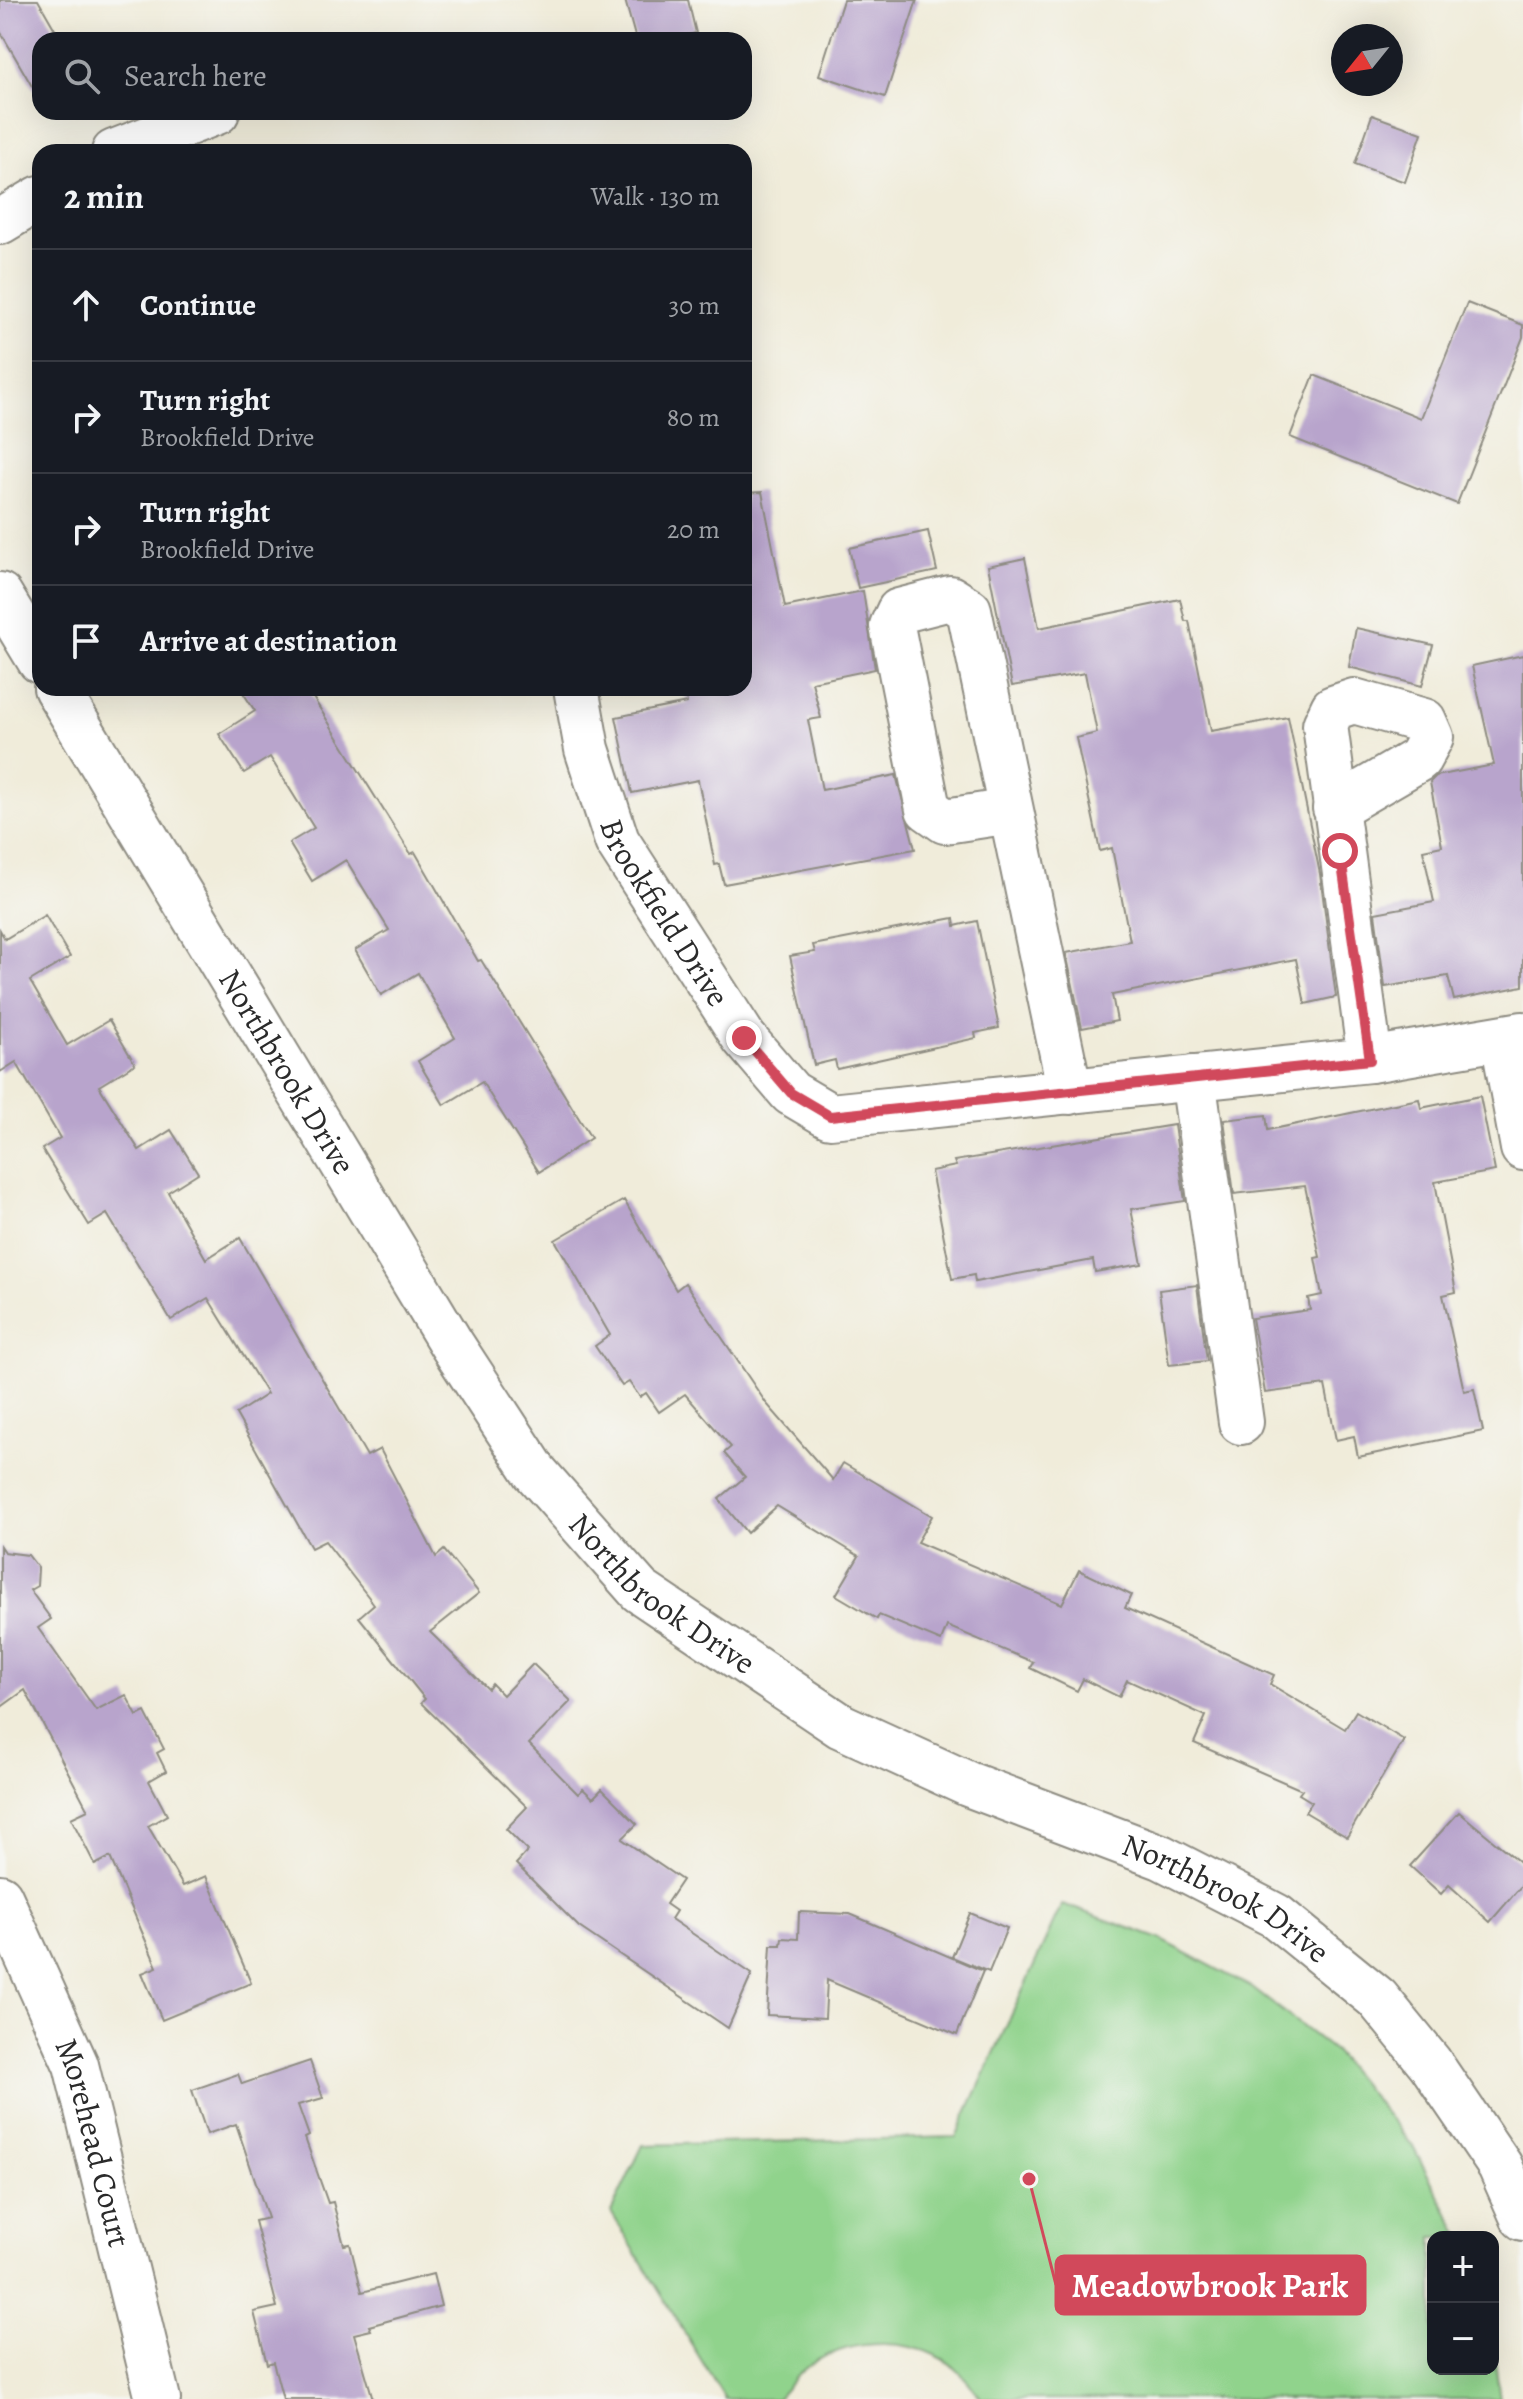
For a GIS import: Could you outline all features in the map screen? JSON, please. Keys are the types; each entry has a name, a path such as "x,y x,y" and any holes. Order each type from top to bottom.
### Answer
{"street":[{"path":"135,144 196,120"},
{"path":"0,222 32,203"},
{"path":"0,595 32,648"},
{"path":"1011,811 945,821 928,809 892,626 899,611 950,598 969,610 1070,1092"},
{"name":"Northbrook Drive","path":"61,696 452,1345 535,1472 640,1591 841,1726 968,1784 1161,1857 1276,1916 1377,1998 1421,2052 1500,2166 1523,2218"},
{"name":"Brookfield Drive","path":"577,696 587,749 617,841 744,1038 791,1093 830,1116 1370,1060 1513,1037"},
{"path":"1335,808 1370,1060"},
{"path":"1513,1037 1523,1148"},
{"path":"1193,1078 1241,1422"},
{"name":"Morehead Court","path":"0,1897 76,2065 158,2399"}],"green space":[{"path":"1062,1904 1160,1939 1251,1987 1334,2051 1412,2145 1458,2231 1427,2231 1427,2375 1497,2375 1500,2399 982,2399 962,2375 944,2360 906,2346 873,2344 825,2356 802,2371 776,2399 725,2399 611,2212 643,2145 956,2137"}],"building":[{"path":"0,0 38,0 56,32 32,32 32,86 0,31"},
{"path":"625,0 688,0 696,32 634,32"},
{"path":"843,0 917,0 885,97 819,75"},
{"path":"1372,115 1422,133 1405,182 1355,164"},
{"path":"1467,303 1523,325 1523,337 1457,504 1290,437 1314,375 1421,418"},
{"path":"762,492 785,607 863,591 875,669 812,682 821,718 808,720 822,790 896,775 915,849 724,884 719,864 715,865 698,780 632,793 616,717 687,703 686,696 752,696 752,493"},
{"path":"928,531 937,571 858,588 849,548"},
{"path":"1025,558 1039,628 1180,599 1185,621 1189,621 1211,731 1288,717 1320,874 1336,997 1305,1004 1296,959 1112,995 1117,1021 1082,1028 1066,953 1130,941 1112,848 1100,851 1076,738 1097,733 1085,673 1012,686 988,566"},
{"path":"1356,628 1433,645 1422,686 1349,667"},
{"path":"1523,655 1523,986 1454,1000 1448,976 1385,987 1375,913 1434,902 1423,850 1442,846 1430,782 1436,776 1494,765 1472,666"},
{"path":"245,696 312,696 411,854 415,852 478,961 481,960 591,1138 539,1172 482,1082 444,1105 418,1061 455,1038 418,973 381,995 355,950 389,930 346,860 312,881 289,843 314,828 270,757 244,773 219,734 255,711"},
{"path":"45,915 70,957 30,981 67,1045 109,1020 135,1064 99,1086 139,1150 171,1130 198,1173 168,1192 206,1259 240,1238 367,1456 380,1449 436,1557 444,1550 479,1593 430,1632 488,1689 492,1684 503,1695 533,1664 571,1701 529,1744 578,1794 583,1789 593,1798 602,1789 637,1824 622,1839 682,1880 666,1904 676,1911 671,1919 752,1974 728,2028 579,1927 516,1864 528,1851 506,1829 527,1807 421,1703 425,1699 359,1617 374,1604 325,1541 311,1548 236,1414 267,1394 208,1298 171,1320 107,1214 89,1225 42,1149 60,1138 16,1062 0,1072 0,930 5,939"},
{"path":"954,918 955,926 977,921 999,1028 975,1033 976,1038 837,1069 835,1060 814,1065 790,956 815,952 813,945"},
{"path":"1480,1096 1495,1171 1435,1182 1456,1292 1443,1295 1464,1391 1474,1389 1483,1431 1358,1457 1354,1436 1336,1440 1325,1385 1265,1393 1252,1318 1310,1310 1308,1298 1322,1295 1315,1258 1320,1257 1305,1186 1234,1194 1224,1120 1266,1115 1268,1130 1419,1099 1421,1108"},
{"path":"1174,1125 1185,1201 1131,1209 1142,1264 1095,1272 1093,1260 975,1282 974,1275 952,1279 931,1171 956,1166 954,1161"},
{"path":"624,1200 676,1290 685,1283 766,1403 833,1480 843,1463 932,1516 917,1542 1062,1604 1079,1570 1131,1595 1125,1608 1274,1675 1270,1684 1345,1729 1356,1711 1404,1740 1347,1837 1305,1812 1312,1802 1299,1794 1302,1790 1194,1743 1206,1716 1127,1680 1119,1697 1083,1679 1077,1691 1030,1668 1033,1662 947,1626 941,1641 879,1615 877,1619 836,1595 859,1556 777,1506 747,1533 719,1499 745,1477 724,1453 731,1447 685,1394 659,1412 646,1393 640,1397 629,1382 622,1386 595,1346 610,1335 555,1240"},
{"path":"1197,1285 1207,1361 1169,1365 1159,1290"},
{"path":"0,1546 4,1552 28,1555 38,1568 37,1586 30,1590 51,1619 38,1628 96,1710 126,1695 137,1716 145,1712 164,1749 157,1753 166,1771 149,1781 167,1815 148,1826 183,1886 206,1876 251,1983 162,2020 142,1973 157,1967 110,1857 95,1865 71,1818 88,1810 25,1690 0,1708"},
{"path":"1459,1812 1523,1865 1523,1884 1490,1922 1449,1885 1441,1894 1410,1866"},
{"path":"799,1912 850,1914 983,1971 957,2035 827,1980 825,2018 767,2015 771,1945 781,1945 782,1938 798,1939"},
{"path":"970,1913 1007,1928 989,1972 952,1957"},
{"path":"310,2061 323,2098 298,2105 309,2136 305,2138 328,2203 333,2202 344,2245 350,2244 362,2292 433,2274 441,2306 369,2326 371,2330 354,2334 373,2399 283,2399 273,2362 267,2364 254,2312 277,2307 255,2221 268,2218 236,2124 207,2134 192,2090 238,2074 242,2084"}],"place":[{"name":"Meadowbrook Park","path":"1029,2179"}],"route":[{"path":"744,1038 791,1093 830,1116 1370,1060 1340,851"}]}
